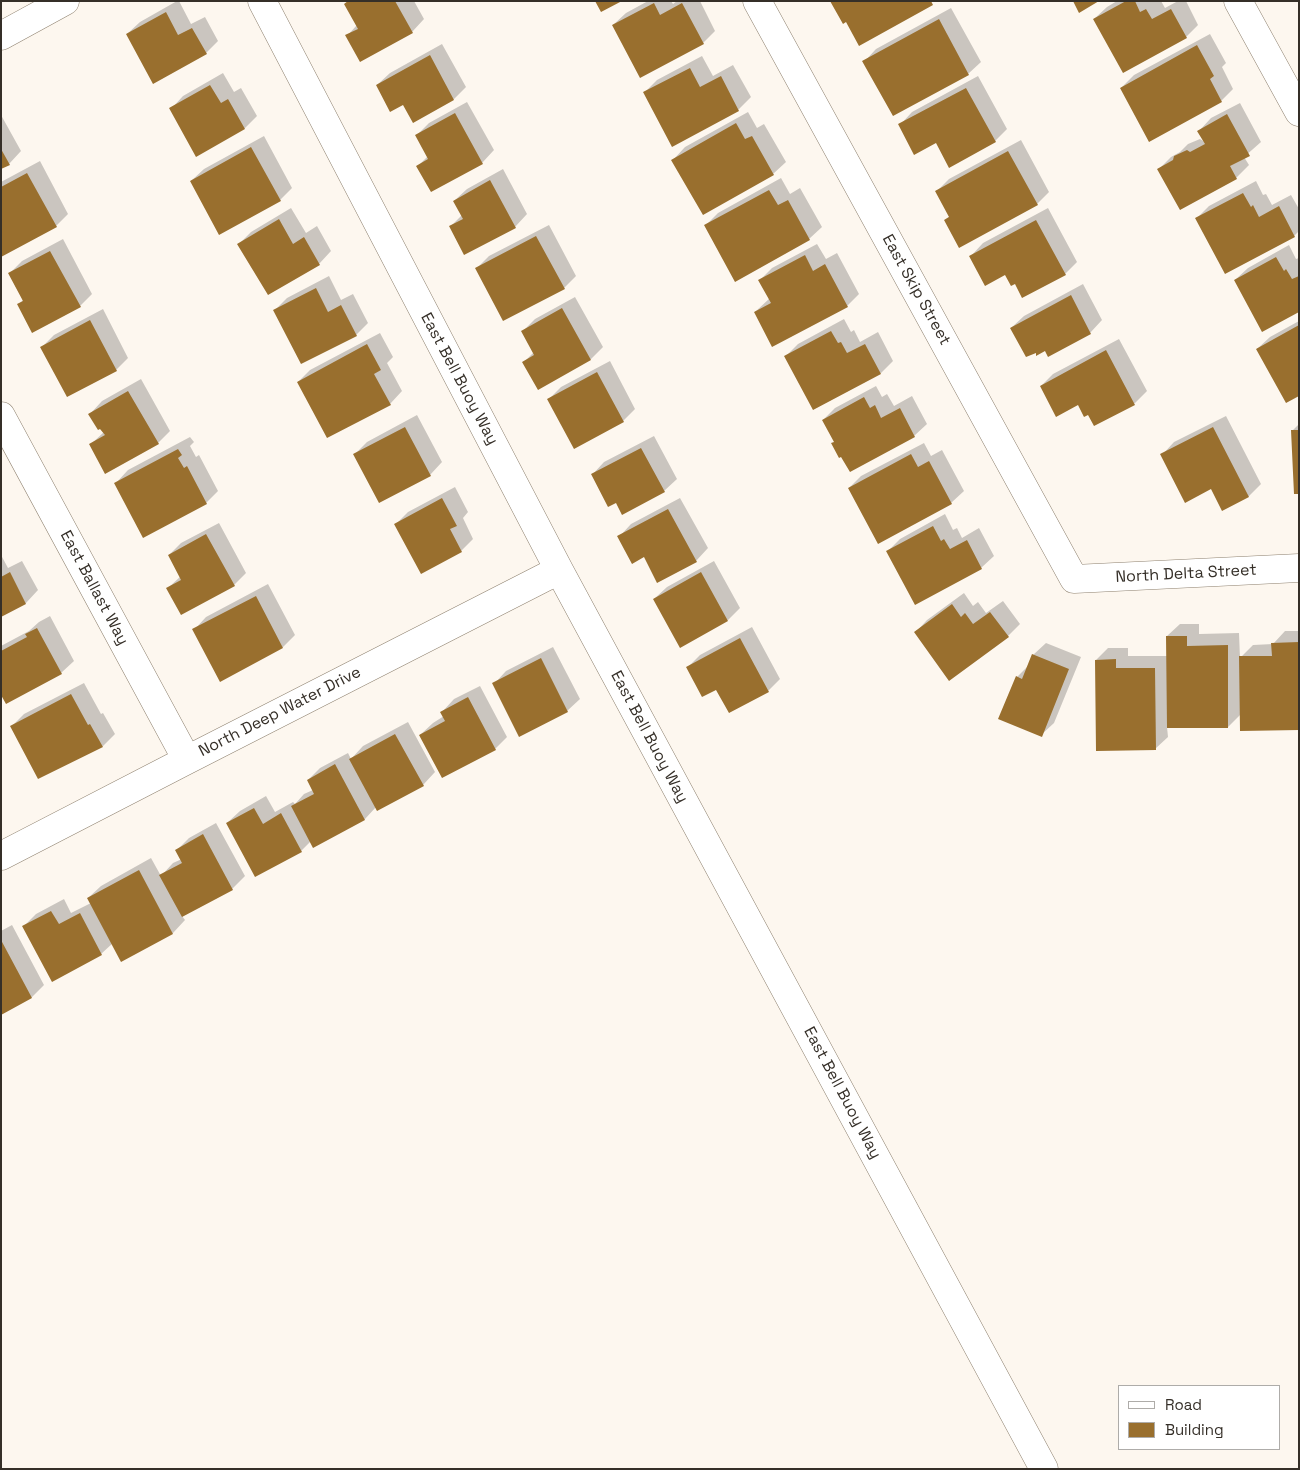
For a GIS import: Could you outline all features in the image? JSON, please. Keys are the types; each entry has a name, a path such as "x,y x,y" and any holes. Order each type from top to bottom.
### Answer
{"street":[{"path":"1,36 65,1"},
{"name":"East Bell Buoy Way","path":"262,1 559,570 1044,1469"},
{"name":"East Skip Street","path":"757,1 1074,579"},
{"path":"1238,1 1299,112"},
{"name":"East Ballast Way","path":"1,416 186,760"},
{"name":"North Delta Street","path":"1074,579 1299,568"},
{"name":"North Deep Water Drive","path":"1,856 559,570"}],"building":[{"path":"348,1 395,1 413,33 360,62 345,35 358,29 344,4"},
{"path":"595,1 622,1 601,12"},
{"path":"830,1 931,1 933,5 859,46 846,22 843,24"},
{"path":"1073,1 1099,1 1079,13"},
{"path":"1126,1 1135,1 1140,12 1146,9 1152,19 1171,9 1187,38 1123,73 1093,19"},
{"path":"654,3 660,15 682,3 704,44 640,78 612,25"},
{"path":"166,12 178,35 192,28 207,54 153,84 126,34"},
{"path":"939,19 969,75 893,116 862,61"},
{"path":"1197,45 1214,76 1210,79 1222,102 1149,142 1120,88"},
{"path":"430,55 454,100 413,123 403,105 390,112 376,85"},
{"path":"690,68 700,87 721,76 739,111 672,147 643,92"},
{"path":"210,85 221,103 228,99 245,129 196,157 169,108"},
{"path":"966,88 996,142 949,168 936,143 914,155 898,124"},
{"path":"455,113 483,164 431,192 416,166 428,159 415,135"},
{"path":"1227,114 1250,156 1230,166 1237,179 1180,210 1157,169 1173,160 1174,156 1187,150 1190,152 1205,144 1197,131"},
{"path":"736,123 745,139 752,136 774,175 703,215 671,160"},
{"path":"251,147 281,201 219,235 190,181"},
{"path":"1,149 10,165 1,169"},
{"path":"1008,151 1038,205 959,248 944,220 949,217 935,191"},
{"path":"27,173 57,227 1,257 1,187"},
{"path":"490,180 516,228 464,255 449,226 463,219 453,201"},
{"path":"769,190 778,205 788,200 810,240 735,282 704,225"},
{"path":"1243,193 1251,207 1253,205 1259,217 1279,206 1295,237 1225,274 1195,218"},
{"path":"279,219 293,244 304,237 320,265 268,295 237,244"},
{"path":"1036,220 1066,275 1022,298 1015,284 1011,286 1005,275 985,286 969,256"},
{"path":"536,236 565,289 503,321 475,268"},
{"path":"50,251 81,307 32,333 17,304 23,301 8,273"},
{"path":"805,255 813,271 825,264 848,307 772,347 754,312 771,303 758,280"},
{"path":"1276,257 1284,271 1286,269 1292,279 1299,276 1299,312 1262,332 1234,280"},
{"path":"316,288 328,312 341,305 357,336 301,364 273,310"},
{"path":"1071,295 1091,334 1048,357 1045,351 1036,356 1036,353 1026,357 1010,328"},
{"path":"562,308 591,360 538,390 522,362 534,355 521,331"},
{"path":"90,320 117,371 67,397 40,347"},
{"path":"1299,325 1299,396 1286,403 1256,349"},
{"path":"831,331 838,343 841,342 847,353 865,344 881,374 813,410 784,356"},
{"path":"367,344 381,370 374,374 391,405 327,438 297,382"},
{"path":"1106,350 1135,405 1094,426 1088,415 1084,417 1078,405 1056,417 1040,386"},
{"path":"597,372 624,422 574,449 547,399"},
{"path":"128,391 159,444 105,474 89,444 105,435 100,429 98,430 88,414"},
{"path":"864,397 870,408 875,405 881,418 900,408 915,437 850,472 841,457 839,458 831,443 834,442 822,420"},
{"path":"405,427 431,476 379,503 353,454"},
{"path":"1213,427 1249,497 1222,511 1211,489 1185,503 1160,454"},
{"path":"1291,430 1299,430 1299,494 1294,494"},
{"path":"641,448 665,492 622,515 616,503 608,507 591,474"},
{"path":"178,449 182,455 178,458 184,468 187,466 207,504 143,538 114,483"},
{"path":"911,454 918,467 929,461 952,504 878,544 848,488"},
{"path":"442,498 457,526 450,529 462,552 421,574 394,524"},
{"path":"668,509 697,562 657,583 644,557 632,564 617,536"},
{"path":"933,526 941,541 944,539 950,549 967,540 982,569 915,605 886,551"},
{"path":"206,534 235,586 181,615 166,588 181,580 168,555"},
{"path":"10,572 26,604 1,617 1,577"},
{"path":"701,572 728,621 680,648 653,599"},
{"path":"256,596 283,648 220,682 192,629"},
{"path":"952,604 961,617 965,613 973,624 990,612 1009,637 949,681 914,632"},
{"path":"37,628 62,674 6,704 1,695 1,651 27,637 25,634"},
{"path":"1166,636 1187,636 1187,646 1228,645 1228,728 1167,728"},
{"path":"740,638 769,692 729,713 716,690 702,697 686,667"},
{"path":"1299,642 1299,730 1240,731 1239,656 1272,656 1271,643"},
{"path":"1032,654 1069,669 1042,737 998,719 1016,676 1022,679"},
{"path":"541,658 568,712 519,737 492,683"},
{"path":"1116,659 1116,668 1155,668 1156,750 1096,751 1095,660"},
{"path":"71,694 103,747 38,779 10,726"},
{"path":"468,697 496,750 442,778 419,735 445,721 440,712"},
{"path":"395,734 424,786 377,811 349,759"},
{"path":"335,764 365,820 313,848 291,806 314,794 307,780"},
{"path":"254,808 263,824 281,813 302,852 255,877 226,823"},
{"path":"203,834 233,890 182,917 159,875 182,863 175,850"},
{"path":"139,870 173,934 121,962 87,898"},
{"path":"51,911 59,924 80,913 102,955 52,982 22,926"},
{"path":"1,940 32,998 1,1015"}]}
